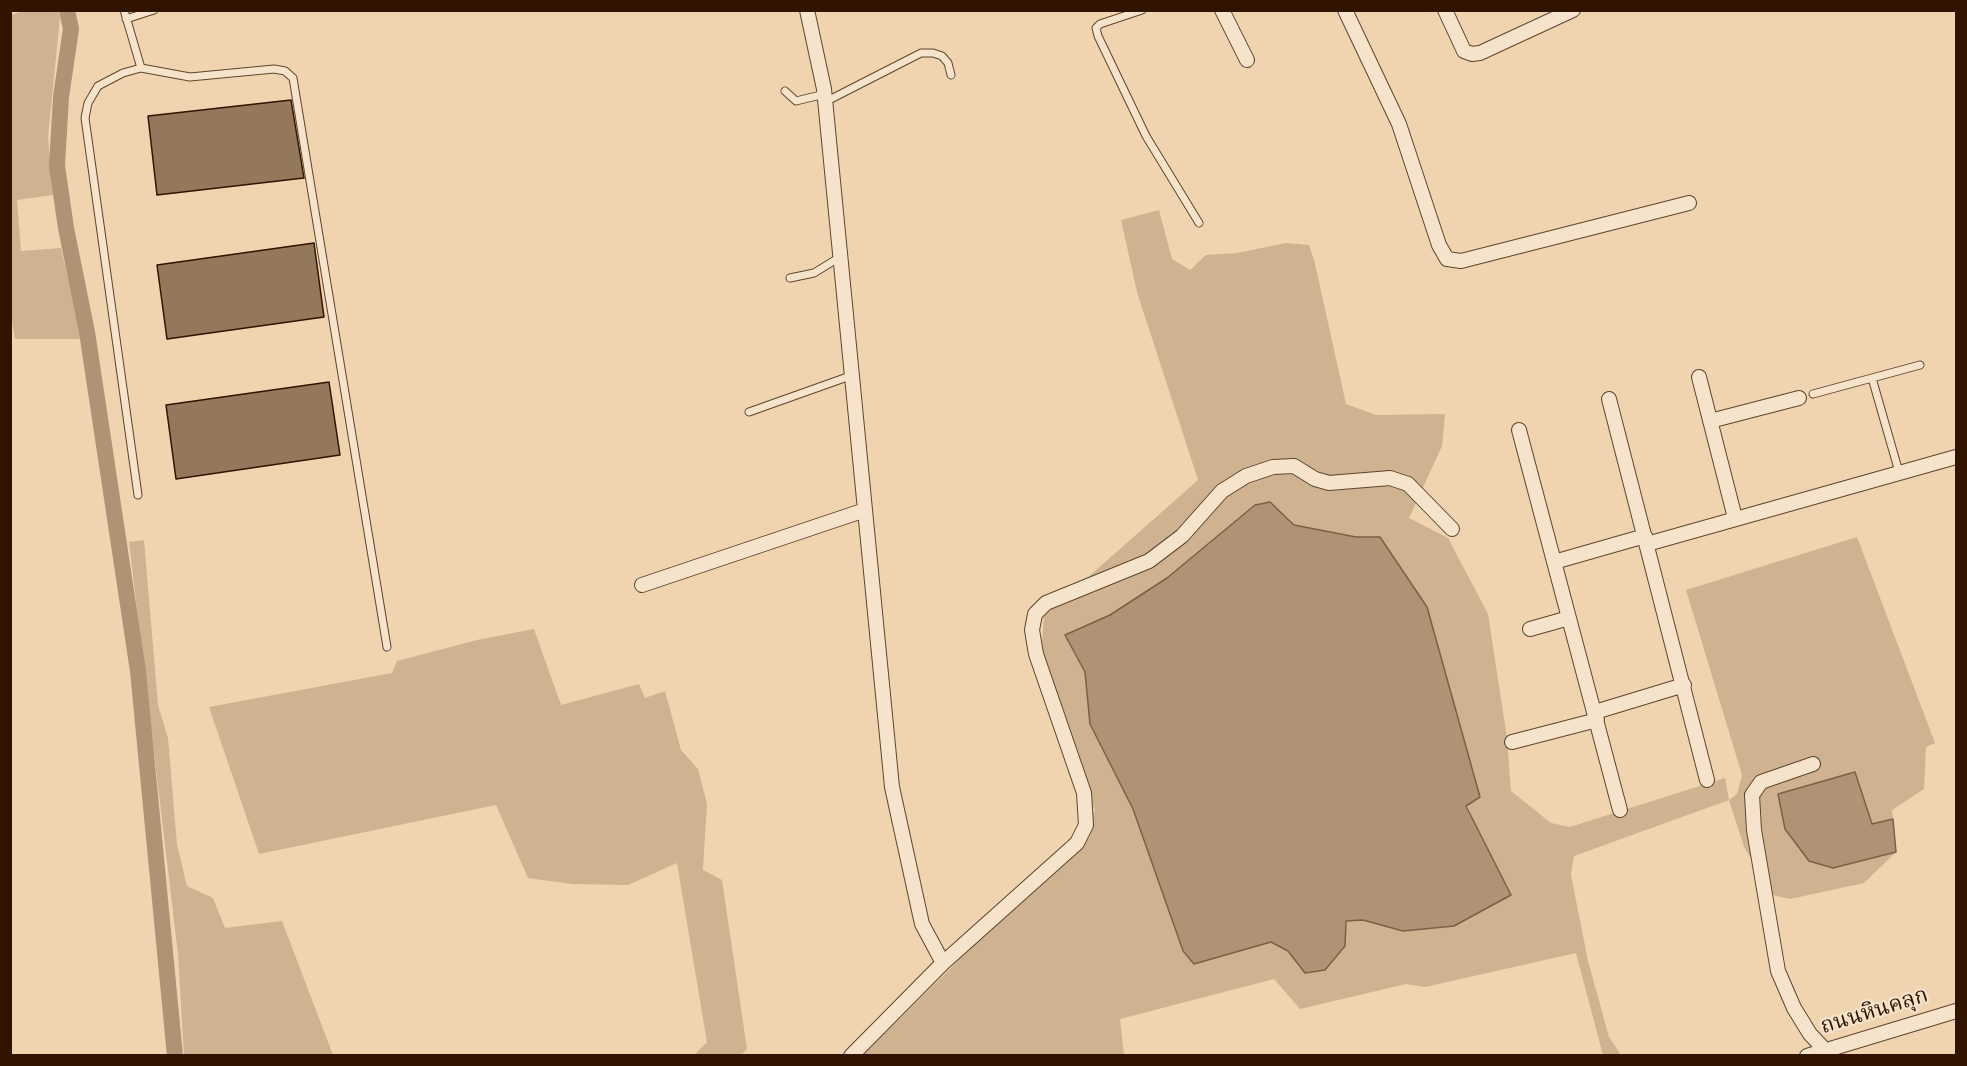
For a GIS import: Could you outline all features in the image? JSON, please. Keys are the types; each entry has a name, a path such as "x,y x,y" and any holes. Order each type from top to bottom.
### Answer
{"street":[{"path":"807,10 822,69 822,97 892,787 922,924 943,963"},
{"path":"1222,10 1247,60"},
{"path":"1345,10 1399,124 1439,245 1447,259 1461,261 1689,203"},
{"path":"1445,10 1464,51 1472,54 1480,53 1573,10"},
{"path":"1699,377 1736,518"},
{"path":"1710,422 1799,398"},
{"path":"1609,399 1707,780"},
{"path":"1519,430 1620,810"},
{"path":"1554,562 1736,518 1956,457"},
{"path":"851,1056 943,963 1077,843 1086,825 1084,793 1035,654 1032,630 1035,614 1046,603 1149,561 1182,536 1222,491 1246,476 1273,467 1294,466 1315,479 1329,483 1390,478 1407,484 1452,529"},
{"path":"642,585 865,510"},
{"path":"1530,630 1569,618"},
{"path":"1512,742 1684,685"},
{"path":"1813,764 1761,782 1752,795 1754,830 1778,971 1794,1008 1810,1034 1825,1050"},
{"name":"ถนนหินคลุก","path":"1807,1056 1956,1011"}],"lane":[{"path":"124,10 141,68"},
{"path":"126,19 154,10"},
{"path":"1142,10 1100,24 1096,28 1098,36 1146,136 1199,223"},
{"path":"785,92 796,101 822,97 921,53 942,56 948,63 951,75"},
{"path":"138,495 85,118 88,103 98,86 123,72 141,68 190,77 274,69 285,71 293,78 387,647"},
{"path":"789,278 814,273 840,257"},
{"path":"1813,394 1920,365"},
{"path":"749,412 852,375"},
{"path":"1872,378 1899,472"}],"shaded area":[{"path":"24,11 58,11 60,17 48,137 53,195 17,200 21,251 61,248 82,339 15,339 10,311 11,15"},
{"path":"1159,210 1172,259 1190,270 1206,255 1237,253 1286,243 1309,245 1346,404 1376,415 1445,414 1442,446 1409,518 1448,538 1488,614 1507,738 1511,791 1551,823 1570,827 1725,778 1729,800 1574,856 1571,875 1588,961 1609,1037 1621,1055 1603,1055 1576,953 1425,987 1406,984 1300,1009 1274,979 1120,1019 1124,1055 862,1056 952,967 1095,811 1041,655 1044,616 1198,480 1137,292 1121,220","holes":["1270,502 1294,525 1356,537 1380,537 1475,828 1403,931 1363,920 1346,921 1345,946 1325,970 1305,973 1288,951 1271,942 1194,964 1182,951 1133,809 1090,724 1085,672 1065,636 1110,615 1167,578 1255,505"]},
{"path":"1270,502 1294,525 1356,537 1380,537 1427,607 1480,797 1466,806 1511,895 1454,926 1403,931 1363,920 1346,921 1345,946 1325,970 1305,973 1288,951 1271,942 1194,964 1183,951 1133,809 1090,724 1085,672 1065,635 1110,615 1167,578 1255,505"},
{"path":"1857,537 1935,743 1926,747 1924,789 1892,810 1893,819 1872,824 1833,868 1896,852 1864,883 1790,899 1773,895 1744,847 1729,800 1737,794 1742,775 1686,590"},
{"path":"144,540 158,705 168,738 177,845 187,886 213,898 225,928 282,921 333,1055 184,1055 178,954 129,542"},
{"path":"534,629 561,705 639,684 645,698 665,691 681,750 698,769 707,804 703,870 722,880 747,1049 741,1055 694,1055 707,1042 677,863 628,885 572,884 528,878 496,805 259,854 209,707 392,673 397,661 477,640"},
{"path":"1855,772 1872,824 1893,819 1896,852 1833,868 1809,861 1785,829 1778,794"}],"building":[{"path":"291,100 304,178 157,195 148,116"},
{"path":"314,243 324,317 167,339 157,265"},
{"path":"329,382 340,455 176,479 166,405"}],"waterway":[{"path":"67,10 71,29 61,97 57,166 66,228 87,332 138,671 175,1056"}]}
